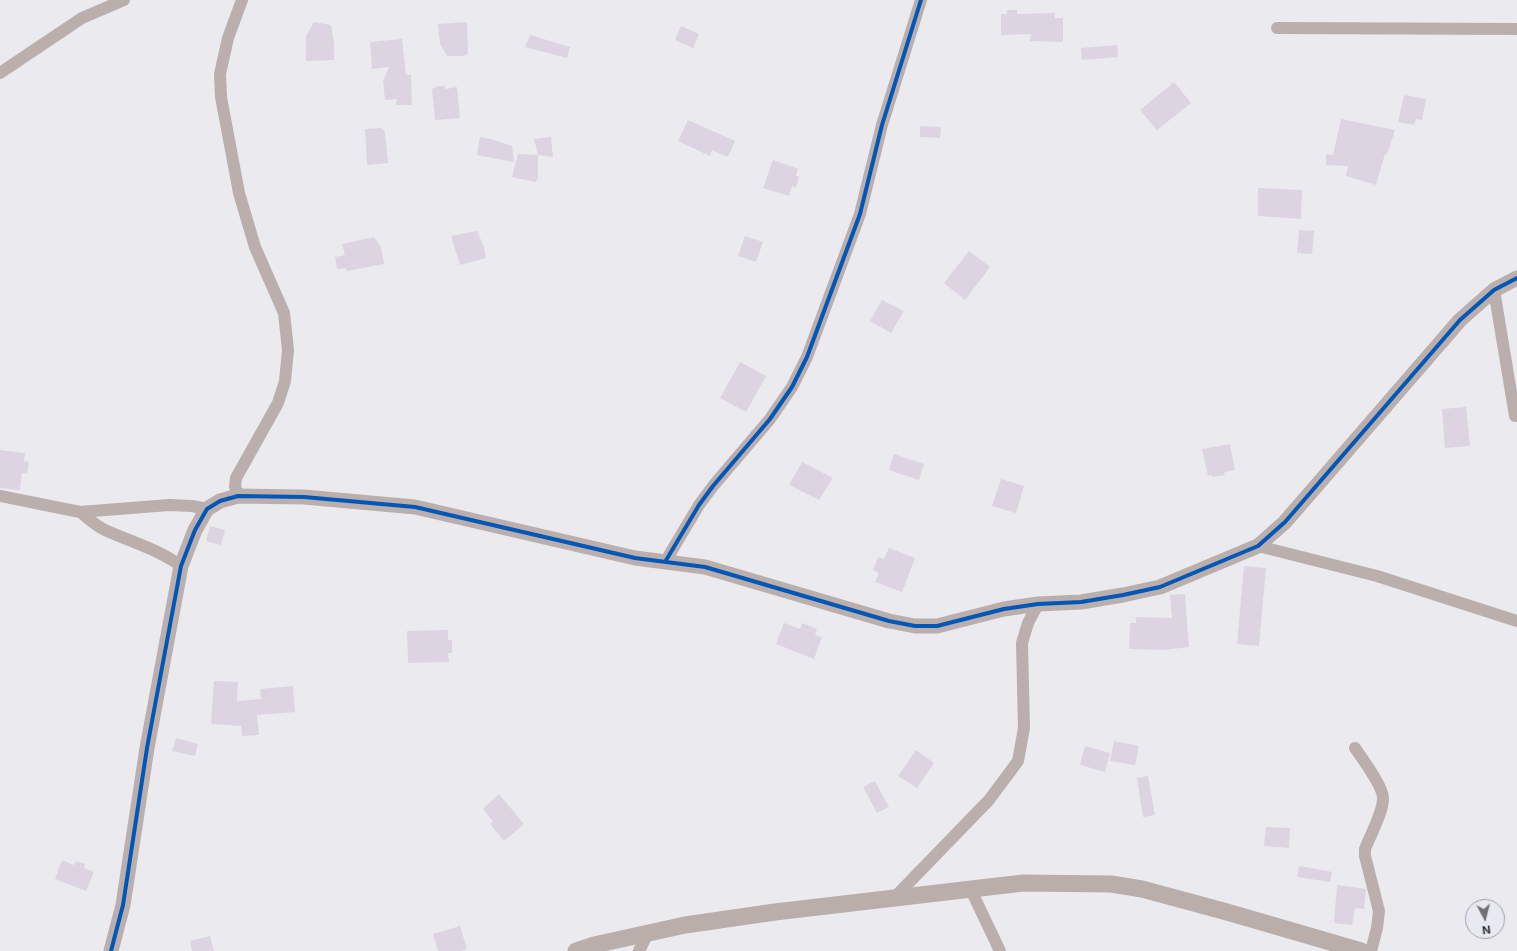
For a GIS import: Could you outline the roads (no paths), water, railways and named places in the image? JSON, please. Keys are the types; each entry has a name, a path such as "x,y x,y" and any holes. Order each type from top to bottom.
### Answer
{"main road":[{"path":"576,951 594,945 700,923 970,888 1023,883 1111,884 1142,889 1361,951"}],"street":[{"path":"0,73 82,18 124,0"},
{"path":"238,496 235,486 236,478 278,403 285,381 288,350 284,313 255,247 239,193 226,131 221,97 220,74 228,38 242,0"},
{"path":"665,562 704,499 770,419 792,387 807,357 860,214 882,125 921,0"},
{"path":"1277,28 1517,29"},
{"path":"111,951 123,905 147,748 181,566 195,530 207,509 220,501 238,496 304,497 415,507 635,558 705,567 889,621 915,626 937,626 1004,609 1038,604 1081,602 1123,595 1160,587 1258,546 1285,522 1460,320 1494,290 1517,278"},
{"path":"1494,290 1515,416"},
{"path":"0,496 80,512 170,505 192,506 207,509"},
{"path":"80,512 104,529 153,549 181,566"},
{"path":"1258,546 1377,576 1517,621"},
{"path":"894,898 989,800 1018,761 1024,728 1022,643 1028,623 1038,604"},
{"path":"1355,748 1379,786 1383,798 1382,807 1365,849 1365,856 1379,911 1377,928 1371,951"},
{"path":"970,888 1000,951"},
{"path":"639,951 648,933"}]}
